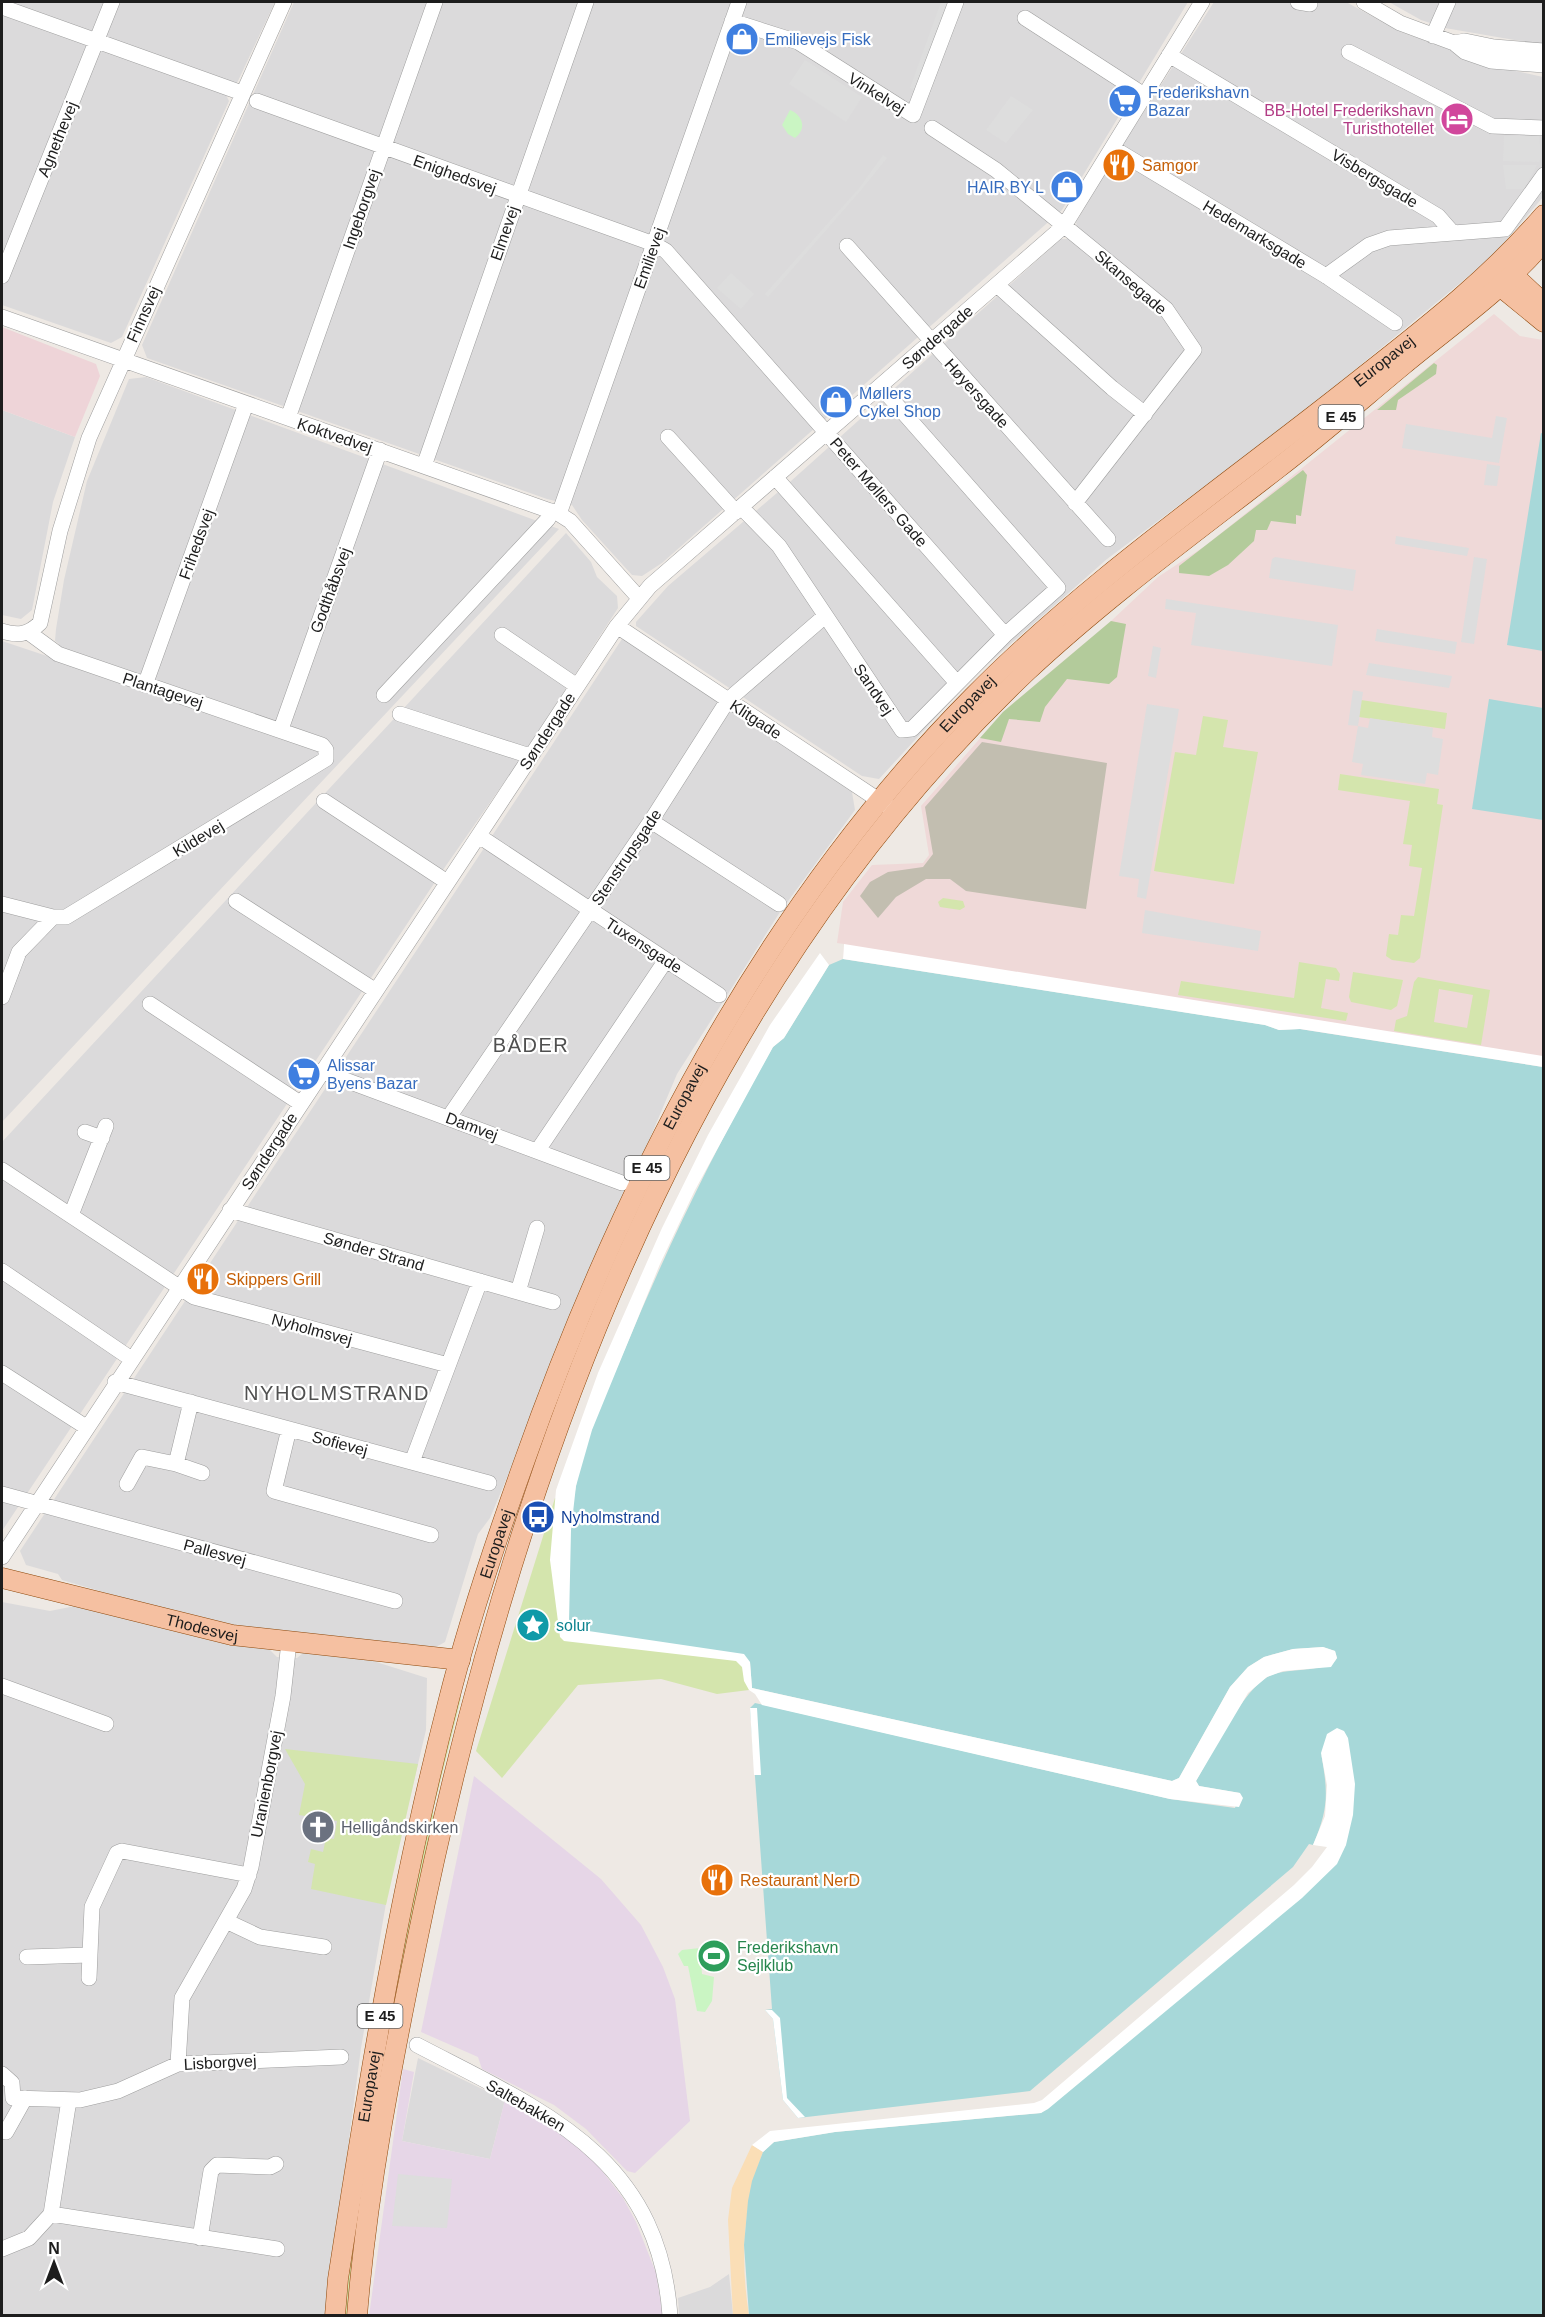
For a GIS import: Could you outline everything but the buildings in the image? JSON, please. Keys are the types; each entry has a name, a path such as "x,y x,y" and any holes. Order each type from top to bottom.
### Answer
{"main road":[{"path":"1502,277 1544,215"},
{"path":"1502,277 1544,241"},
{"path":"1502,277 1544,304"},
{"path":"1502,277 1544,322"},
{"name":"Europavej","path":"335,2316 340,2267 387,1976 415,1843 464,1675 508,1508 547,1396 579,1314 633,1196 684,1096 789,919 879,800 976,693 1107,576 1300,427 1502,277"},
{"name":"Europavej","path":"357,2316 374,2176 396,2045 435,1851 460,1748 464,1675 603,1310 655,1198 708,1093 818,914 896,812 995,703 1077,626 1145,570 1286,462 1502,277"},
{"name":"Thodesvej","path":"2,1578 202,1629 407,1656 441,1656 464,1675"}],"street":[{"name":"Agnethevej","path":"2,276 112,2"},
{"name":"Finnsvej","path":"28,632 40,623 60,531 77,471 122,360 284,2"},
{"name":"Ingeborgvej","path":"288,418 435,2"},
{"name":"Elmevej","path":"424,466 586,2"},
{"path":"722,2 736,10"},
{"name":"Vinkelvej","path":"736,10 798,42 913,115 956,2"},
{"name":"Søndergade","path":"2,1557 130,1358 376,992 617,626 639,598 738,509 1064,225 1202,2"},
{"path":"1364,2 1400,23 1454,43 1465,52 1491,61 1544,66"},
{"path":"1433,36 1448,2"},
{"path":"2,7 242,93"},
{"name":"Emilievej","path":"556,513 736,10"},
{"path":"1025,18 1144,95"},
{"path":"1454,43 1465,41 1494,47 1544,51"},
{"path":"1349,52 1492,126 1544,128"},
{"name":"Visbergsgade","path":"1169,55 1438,216 1452,232"},
{"name":"Enighedsvej","path":"257,101 654,244"},
{"name":"Skansegade","path":"932,128 996,170 1166,309 1194,350 1075,503"},
{"name":"Hedemarksgade","path":"1113,148 1326,276 1395,322"},
{"path":"1326,276 1369,245 1389,238 1505,228 1544,175"},
{"name":"Peter Møllers Gade","path":"654,244 666,251 1005,635"},
{"name":"Høyersgade","path":"847,246 1108,540"},
{"path":"997,285 1112,388 1145,414"},
{"name":"Koktvedvej","path":"2,317 556,513 570,521 639,598"},
{"name":"Sandvej","path":"668,437 738,509 779,546 902,730 912,729 1005,635 1058,588 880,386"},
{"name":"Frihedsvej","path":"146,685 246,404"},
{"name":"Godthåbsvej","path":"281,729 380,450"},
{"path":"775,477 957,683"},
{"path":"384,695 556,513"},
{"name":"Stenstrupsgade","path":"449,1117 651,821 728,700 825,616"},
{"name":"Klitgade","path":"617,626 896,812"},
{"path":"2,630 20,635 28,632"},
{"name":"Plantagevej","path":"28,632 58,654 281,729 322,745 326,750"},
{"path":"502,635 577,686"},
{"path":"400,714 530,756"},
{"name":"Kildevej","path":"2,997 19,952 57,918 321,764 326,759 326,750"},
{"path":"324,801 447,882"},
{"path":"651,821 779,904"},
{"name":"Tuxensgade","path":"479,836 719,995"},
{"path":"236,901 376,992"},
{"path":"2,904 57,918"},
{"path":"538,1150 666,960"},
{"path":"150,1004 300,1103"},
{"name":"Damvej","path":"321,1071 622,1183"},
{"path":"71,1215 104,1132 85,1131"},
{"name":"Nyholmsvej","path":"2,1170 194,1297 448,1365"},
{"name":"Sønder Strand","path":"230,1210 553,1302"},
{"path":"518,1292 537,1228"},
{"path":"2,1271 130,1358"},
{"path":"412,1462 480,1281"},
{"path":"2,1373 86,1427"},
{"name":"Sofievej","path":"115,1382 489,1483"},
{"path":"176,1464 191,1402"},
{"path":"289,1429 274,1491 431,1535"},
{"path":"127,1484 142,1457 176,1464 202,1473"},
{"name":"Pallesvej","path":"2,1494 395,1601"},
{"name":"Uranienborgvej","path":"178,2064 182,1998 226,1921 249,1875 283,1696 289,1642"},
{"path":"2,1686 106,1724"},
{"path":"89,1978 92,1907 117,1853 122,1851 249,1875"},
{"path":"226,1921 260,1937 324,1947"},
{"path":"27,1957 89,1955"},
{"name":"Saltebakken","path":"417,2045 548,2114 600,2155 629,2188 646,2220 660,2258 669,2294 670,2316"},
{"name":"Lisborgvej","path":"25,2098 69,2100 118,2091 178,2064 341,2057"},
{"path":"2,2074 12,2083 14,2098 25,2098 6,2132"},
{"path":"2,2249 29,2238 51,2214 69,2100"},
{"path":"200,2238 212,2171 217,2165 270,2167 276,2164"},
{"path":"51,2214 277,2249"}],"shaded area":[{"path":"2,2 275,2 238,81 227,97 229,101 122,337 111,343 2,305"},
{"path":"294,2 1188,2 1062,210 662,563 642,576 632,575 582,520 572,505 547,499 147,358 142,345"},
{"path":"941,2 950,2 919,91 910,88"},
{"path":"1214,2 1346,2 1401,32 1502,68 1543,77 1543,197 1493,256 1301,414 1107,559 973,677 879,779 862,776 636,626 636,622 668,586 791,481 1061,239 1067,239 1077,227 1076,222 1113,160"},
{"path":"1389,2 1543,2 1543,45 1445,28 1421,20"},
{"path":"805,60 862,97 846,122 789,84"},
{"path":"1011,96 1033,110 1006,143 986,130"},
{"path":"1504,136 1539,136 1541,156 1539,162 1503,161"},
{"path":"883,155 887,158 862,189 768,297 765,294 860,187"},
{"path":"1503,165 1537,165 1524,189 1506,189"},
{"path":"731,273 754,294 741,309 717,288"},
{"path":"1494,314 1520,336 1543,340 1543,1067 843,959 844,944 837,943 843,902 872,865 923,863 929,855 921,806 1003,712 1111,621 1158,577 1205,546"},
{"path":"2,327 96,364 100,376 75,437 2,410"},
{"path":"146,377 559,529 2,1122 2,641 56,659 59,644 55,641 56,629 64,580 87,481 129,379"},
{"path":"2,410 75,437 53,502 32,610 21,619 2,615"},
{"path":"1496,416 1507,418 1499,463 1402,448 1406,424 1492,438"},
{"path":"1487,464 1500,466 1497,486 1484,485"},
{"path":"566,533 591,562 597,577 617,596 618,608 519,761 445,867 2,1531 2,1142"},
{"path":"1396,536 1469,548 1467,556 1395,544"},
{"path":"1275,557 1356,570 1353,591 1269,578 1272,559"},
{"path":"1474,557 1487,559 1474,644 1461,642"},
{"path":"1166,599 1338,625 1332,666 1191,645 1196,613 1165,609"},
{"path":"1377,629 1457,642 1455,654 1375,641"},
{"path":"626,638 852,792 855,810 780,912 677,1074 490,1518 478,1534 445,1642 436,1647 242,1627 192,1618 62,1580 58,1574 26,1565 20,1551 622,639"},
{"path":"1153,646 1161,648 1156,678 1148,676"},
{"path":"1369,663 1452,676 1449,688 1366,675"},
{"path":"1353,690 1363,692 1358,726 1348,725"},
{"path":"1147,704 1179,709 1146,899 1137,897 1139,879 1119,876"},
{"path":"1370,718 1433,728 1432,737 1443,739 1438,775 1427,773 1425,784 1361,775 1363,764 1352,762 1358,726 1368,728"},
{"path":"982,742 1107,763 1086,909 966,891 950,879 926,879 896,897 878,918 860,896 870,882 888,872 923,867 933,854 925,807"},
{"path":"1145,910 1261,931 1258,951 1142,933"},
{"path":"2,1602 50,1611 75,1606 217,1642 270,1650 277,1657 297,1658 303,1653 373,1661 427,1678 426,1730 389,1886 361,2048 326,2315 2,2315"},
{"path":"474,1776 601,1879 641,1925 663,1967 675,1999 690,2121 635,2173 627,2171 586,2129 554,2105 482,2069 478,2057 421,2032"},
{"path":"418,2058 505,2100 490,2159 402,2141"},
{"path":"403,2069 414,2072 402,2141 490,2159 505,2100 557,2129 593,2159 623,2198 636,2222 656,2273 663,2316 369,2316"},
{"path":"398,2174 452,2179 447,2228 392,2226"},
{"path":"729,2274 733,2315 679,2315 678,2298 710,2287"}],"green space":[{"path":"790,110 798,115 802,122 801,131 795,138 788,134 782,125"},
{"path":"1434,363 1437,365 1436,374 1398,400 1396,410 1377,410"},
{"path":"1303,470 1307,475 1301,516 1296,515 1296,524 1271,521 1267,530 1256,530 1254,541 1228,565 1209,576 1179,573 1179,566"},
{"path":"1111,621 1126,624 1117,677 1109,684 1067,679 1045,707 1040,722 1009,719 1001,742 980,738 1003,712"},
{"path":"1361,700 1447,713 1445,729 1359,717"},
{"path":"1203,716 1228,720 1223,747 1258,752 1234,884 1154,871 1175,752 1196,755"},
{"path":"1340,774 1439,789 1437,804 1443,805 1420,958 1414,963 1392,960 1386,956 1389,934 1398,935 1401,915 1414,916 1422,868 1409,866 1412,845 1403,844 1410,801 1338,790"},
{"path":"943,898 963,901 965,907 960,910 940,907 938,902"},
{"path":"1299,962 1336,968 1340,974 1339,981 1326,979 1321,1008 1348,1013 1346,1021 1178,995 1181,981 1294,998"},
{"path":"1353,972 1403,980 1397,1006 1391,1010 1351,1002 1349,997"},
{"path":"1418,977 1490,990 1481,1045 1394,1031 1396,1020 1407,1016 1414,982","holes":["1439,989 1473,995 1467,1028 1434,1022"]},
{"path":"555,1498 744,1654 749,1690 717,1694 661,1679 578,1685 502,1778 476,1751"},
{"path":"460,1689 461,1698 433,1811 434,1822 351,2315 342,2316 347,2267 411,1888"},
{"path":"285,1749 418,1764 386,1905 311,1889 315,1864 308,1862 311,1849 323,1852 326,1838 334,1839 337,1821 299,1815 305,1784"},
{"path":"700,1948 702,1974 714,1977 712,2001 705,2012 697,2011 688,1966 684,1966 678,1954 682,1950"}],"sand":[{"path":"752,2145 763,2152 751,2192 745,2232 745,2274 749,2315 733,2316 728,2220 732,2188"}],"water":[{"path":"1541,433 1544,434 1543,651 1507,645"},
{"path":"1489,699 1543,708 1543,820 1472,809"},
{"path":"843,959 1265,1025 1279,1030 1300,1029 1543,1067 1543,2315 749,2315 744,2245 748,2201 752,2181 763,2152 774,2142 835,2132 1041,2113 1346,1845 1321,1753 1326,1800 1313,1845 1309,1844 1293,1867 1030,2091 798,2118 783,2100 773,2019 765,2010 772,2009 750,1708 755,1703 1170,1799 1235,1808 1240,1793 1199,1786 1196,1781 1239,1708 1259,1683 1269,1676 1326,1666 1337,1658 1335,1651 1323,1647 1293,1649 1264,1657 1248,1667 1230,1687 1179,1778 1172,1781 752,1688 750,1662 575,1629 569,1622 569,1553 573,1502 590,1433 604,1399 676,1234 752,1084 773,1047 784,1038 829,965"}],"pier":[{"path":"844,944 1543,1056 1543,1067 1300,1029 1279,1030 1265,1025 843,959"},
{"path":"820,953 829,965 784,1038 773,1047 695,1190 660,1264 592,1430 576,1486 571,1530 569,1622 575,1629 744,1654 750,1662 752,1688 1172,1781 1179,1778 1230,1687 1248,1667 1264,1657 1293,1649 1323,1647 1335,1651 1337,1658 1331,1667 1283,1671 1267,1677 1248,1693 1196,1781 1199,1786 1240,1793 1243,1798 1239,1807 1170,1799 762,1705 755,1694 749,1690 744,1681 742,1667 736,1661 564,1641 560,1637 550,1560 556,1490 598,1373 662,1228 708,1135 770,1025"},
{"path":"750,1708 757,1708 761,1775 754,1775"},
{"path":"1337,1728 1344,1731 1348,1738 1355,1784 1353,1815 1346,1845 1337,1864 1302,1898 1048,2109 1041,2113 835,2132 774,2142 763,2152 752,2145 770,2131 1034,2103 1042,2100 1294,1885 1312,1867 1327,1847 1313,1845 1325,1816 1327,1785 1321,1753 1327,1734"},
{"path":"765,2010 772,2010 780,2018 787,2098 805,2117 798,2118 783,2100 773,2019"}],"place":[{"name":"Emilievejs Fisk","path":"742,39"},
{"name":"Frederikshavn Bazar","path":"1125,101"},
{"name":"BB-Hotel Frederikshavn Turisthotellet","path":"1457,119"},
{"name":"Samgor","path":"1119,165"},
{"name":"HAIR BY L","path":"1067,187"},
{"name":"Møllers Cykel Shop","path":"836,402"},
{"name":"Alissar Byens Bazar","path":"304,1074"},
{"name":"Skippers Grill","path":"203,1279"},
{"name":"Nyholmstrand","path":"538,1517"},
{"name":"solur","path":"533,1625"},
{"name":"Helligåndskirken","path":"318,1827"},
{"name":"Restaurant NerD","path":"717,1880"},
{"name":"Frederikshavn Sejlklub","path":"714,1956"}],"district":[{"name":"BÅDER","path":"531,1045"},
{"name":"NYHOLMSTRAND","path":"337,1393"}]}
